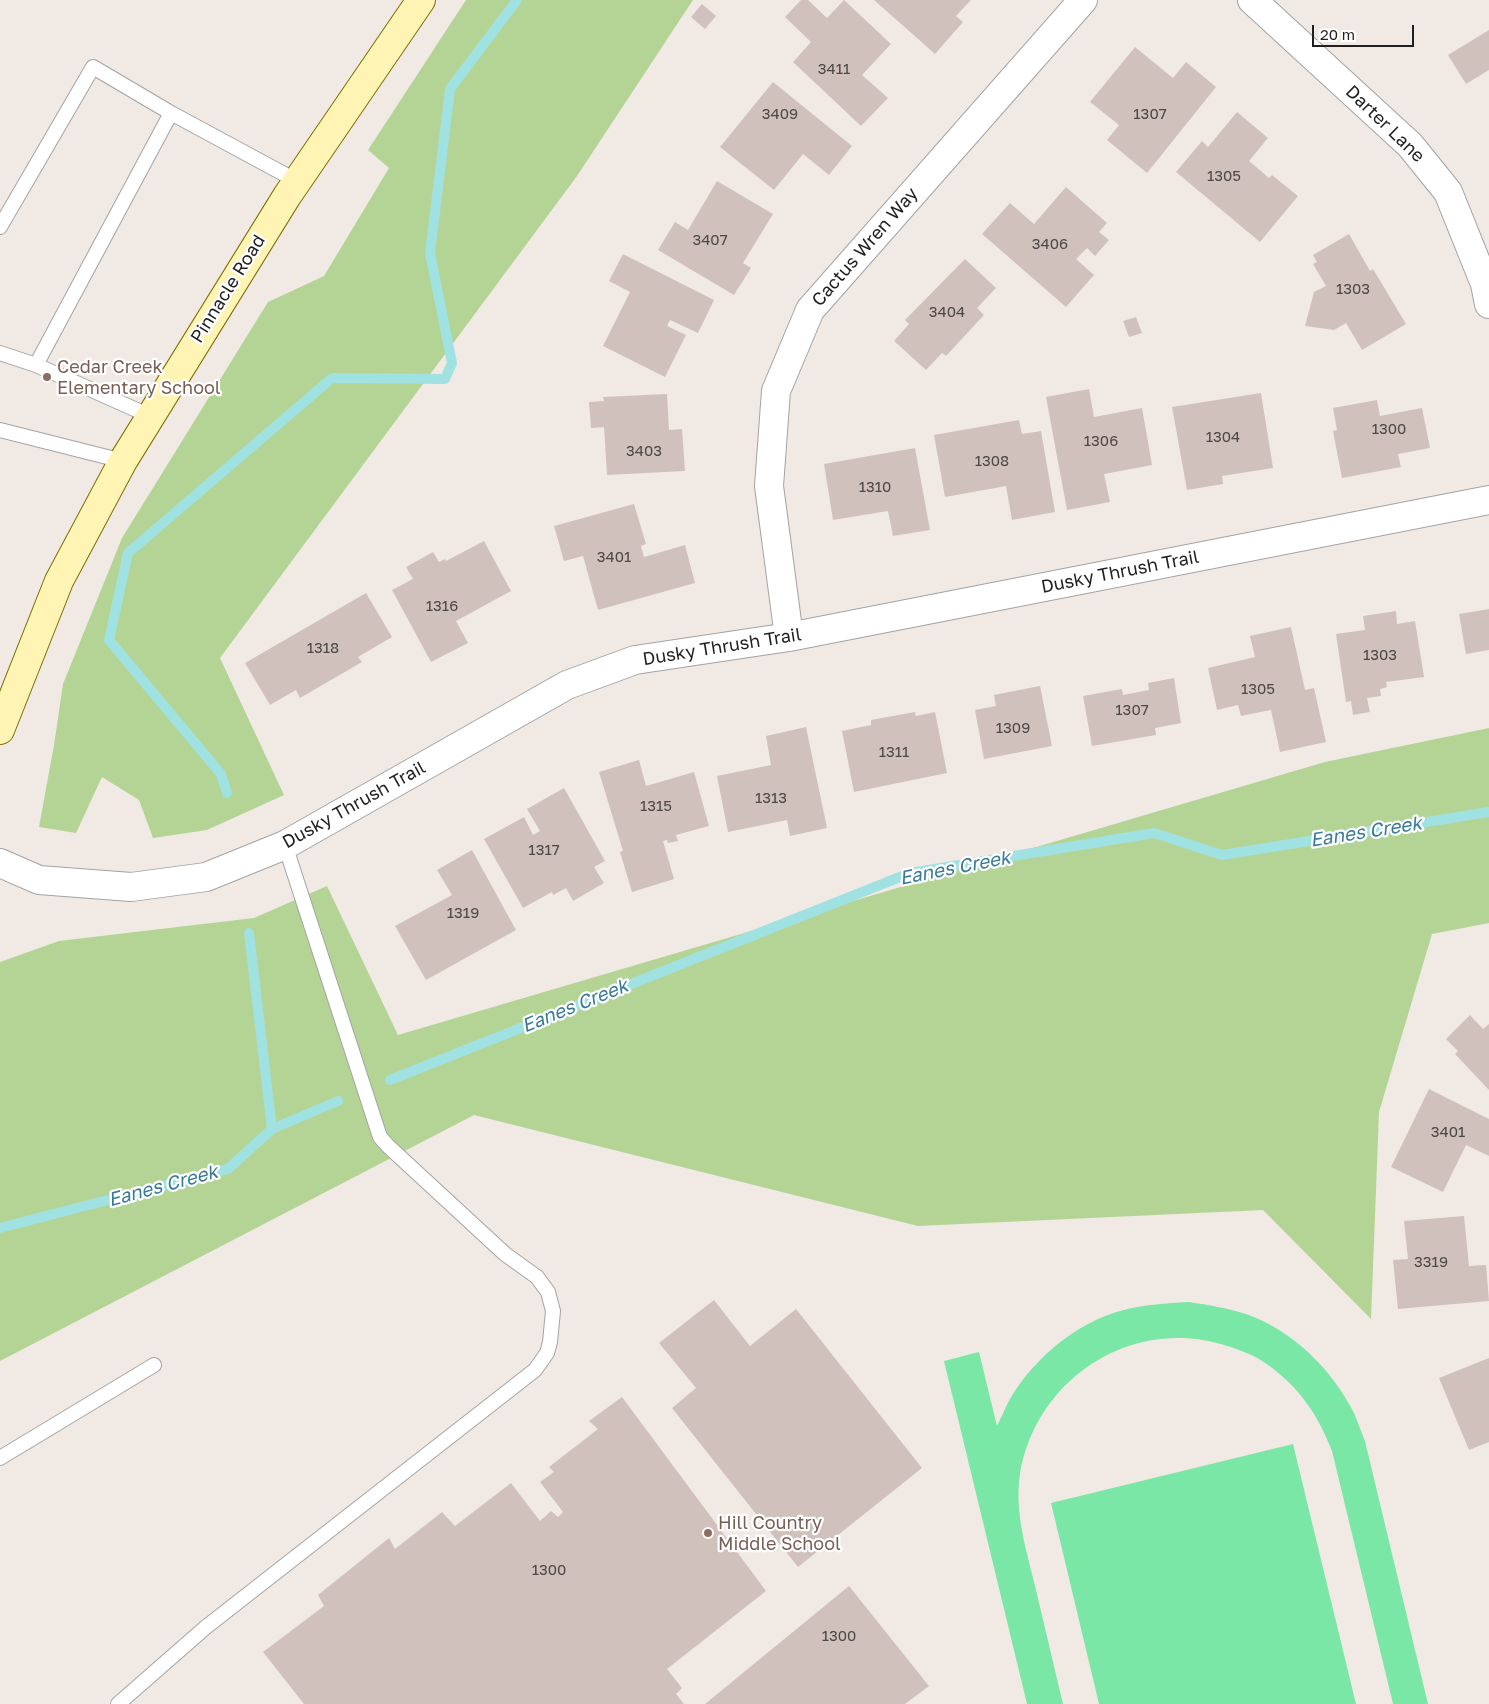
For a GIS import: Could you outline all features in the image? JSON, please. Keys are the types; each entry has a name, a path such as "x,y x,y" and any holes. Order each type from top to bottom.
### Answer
{"street":[{"name":"Pinnacle Road","path":"0,730 59,581 123,461 296,181 421,0"},
{"name":"Cactus Wren Way","path":"789,637 769,486 776,391 810,310 1084,0"},
{"name":"Darter Lane","path":"1252,0 1410,145 1448,192 1485,284 1489,304"},
{"name":"Dusky Thrush Trail","path":"0,862 39,880 131,887 206,877 284,845 567,685 635,660 789,637 1489,500"}],"lane":[{"path":"0,227 93,67 171,113 296,181"},
{"path":"36,365 171,113"},
{"path":"0,353 36,365 150,416"},
{"path":"0,430 123,461"},
{"path":"118,1704 206,1627 535,1370 547,1353 550,1342 553,1311 548,1292 537,1278 505,1254 394,1153 380,1137 284,845"},
{"path":"0,1458 154,1365"}],"green space":[{"path":"466,0 693,0 577,176 220,658 284,795 207,830 153,838 139,800 102,777 76,833 39,827 63,684 122,538 268,302 324,276 389,168 368,150"},
{"path":"1489,728 1489,923 1432,934 1379,1112 1371,1319 1263,1210 918,1226 474,1115 0,1361 0,962 59,941 254,918 327,886 398,1035 1325,762"},
{"path":"1189,1302 1246,1314 1279,1330 1309,1353 1334,1381 1345,1397 1354,1413 1365,1441 1428,1704 1393,1704 1332,1451 1321,1426 1307,1403 1290,1383 1263,1362 1248,1354 1227,1346 1192,1339 1157,1339 1124,1348 1094,1362 1068,1383 1046,1409 1030,1440 1020,1474 1020,1518 1025,1547 1063,1704 1027,1704 944,1361 979,1352 997,1426 1010,1399 1033,1368 1062,1341 1078,1330 1113,1313 1132,1308"},
{"path":"1293,1444 1356,1704 1099,1704 1051,1503"}],"building":[{"path":"801,0 808,0 827,18 844,0 891,44 862,75 888,98 861,126 793,62 811,42 785,17"},
{"path":"874,0 971,0 956,16 963,22 935,54"},
{"path":"702,4 716,16 705,29 691,17"},
{"path":"1489,30 1489,70 1466,84 1448,55"},
{"path":"1135,47 1173,78 1186,62 1216,87 1147,173 1107,140 1119,125 1090,102"},
{"path":"773,82 852,146 829,175 803,154 774,190 720,147"},
{"path":"1237,112 1268,138 1249,161 1269,178 1272,175 1298,196 1260,242 1176,172 1202,141 1208,147"},
{"path":"717,181 773,214 743,263 751,268 734,295 658,250 675,222 688,230"},
{"path":"1066,187 1107,223 1099,232 1109,240 1095,256 1087,248 1076,259 1094,275 1066,307 982,234 1010,203 1034,224"},
{"path":"1349,234 1370,271 1373,269 1406,324 1362,350 1346,323 1334,330 1305,326 1314,292 1326,286 1313,264 1317,262 1313,255"},
{"path":"623,254 714,300 698,333 670,320 667,326 686,335 665,377 603,346 630,292 609,281"},
{"path":"965,259 996,288 977,308 984,315 946,356 942,353 926,370 894,341 909,324 905,320"},
{"path":"1136,317 1142,333 1129,337 1123,321"},
{"path":"1089,389 1094,417 1142,408 1152,465 1104,474 1110,502 1067,510 1046,397"},
{"path":"1261,393 1273,468 1222,476 1223,484 1187,490 1172,407"},
{"path":"667,394 669,430 682,429 685,471 607,475 604,427 591,428 589,402 604,401 603,397"},
{"path":"1377,400 1380,416 1422,408 1430,448 1398,454 1401,467 1342,478 1333,431 1337,430 1333,408"},
{"path":"1019,420 1022,434 1041,431 1055,512 1012,520 1006,486 945,497 934,435"},
{"path":"915,448 930,530 893,536 888,511 833,520 824,464"},
{"path":"634,504 646,544 641,546 644,557 685,545 695,583 598,610 583,556 564,561 554,526"},
{"path":"484,541 511,591 456,621 468,643 431,662 392,590 413,579 406,567 433,552 439,562 445,559 446,561"},
{"path":"366,593 392,637 358,657 362,662 300,698 296,690 270,705 245,663"},
{"path":"1489,609 1489,650 1466,654 1459,614"},
{"path":"1396,611 1397,624 1415,621 1424,677 1386,682 1387,687 1380,689 1381,696 1367,698 1370,712 1353,715 1351,701 1346,702 1336,634 1365,630 1363,616"},
{"path":"1291,627 1305,690 1314,688 1326,742 1280,752 1271,710 1241,716 1238,705 1217,710 1208,668 1255,657 1250,636"},
{"path":"1174,678 1181,723 1155,728 1156,735 1092,746 1083,696 1122,689 1123,695 1149,690 1148,683"},
{"path":"1040,686 1052,746 984,759 975,710 996,706 994,695"},
{"path":"915,712 916,716 935,712 947,773 854,792 842,731 871,725 871,720"},
{"path":"806,727 827,828 790,836 787,820 728,832 717,776 771,765 766,736"},
{"path":"639,760 646,786 694,772 709,826 676,835 678,841 668,843 667,840 663,841 674,879 632,892 620,852 623,851 599,772"},
{"path":"564,788 605,861 594,867 604,883 573,901 566,888 553,895 552,892 523,908 484,839 524,817 533,835 540,831 527,809"},
{"path":"472,850 516,930 426,980 395,926 452,895 437,870"},
{"path":"1470,1015 1483,1029 1489,1024 1489,1090 1455,1054 1458,1051 1446,1039"},
{"path":"1429,1089 1489,1119 1489,1156 1466,1145 1443,1192 1391,1167"},
{"path":"1464,1216 1469,1266 1486,1265 1489,1301 1398,1309 1393,1260 1408,1259 1404,1221"},
{"path":"714,1300 750,1346 796,1309 922,1468 798,1567 672,1408 696,1388 659,1343"},
{"path":"1489,1358 1489,1442 1469,1450 1439,1378"},
{"path":"622,1397 766,1591 667,1669 682,1688 676,1694 684,1704 304,1704 263,1652 324,1606 318,1595 389,1538 395,1549 442,1512 455,1526 511,1483 540,1521 551,1511 558,1517 563,1512 540,1482 554,1472 549,1467 598,1429 589,1421"},
{"path":"849,1586 929,1686 905,1704 705,1704"}],"waterway":[{"path":"227,793 221,774 109,640 128,553 332,378 445,379 452,363 430,253 450,89 517,0"},
{"name":"Eanes Creek","path":"390,1080 910,873 1154,833 1222,855 1489,812"},
{"path":"249,933 272,1129"},
{"name":"Eanes Creek","path":"0,1228 228,1169 272,1129 338,1101"}],"place":[{"name":"Cedar Creek Elementary School","path":"47,377"},
{"name":"Hill Country Middle School","path":"708,1533"}]}
